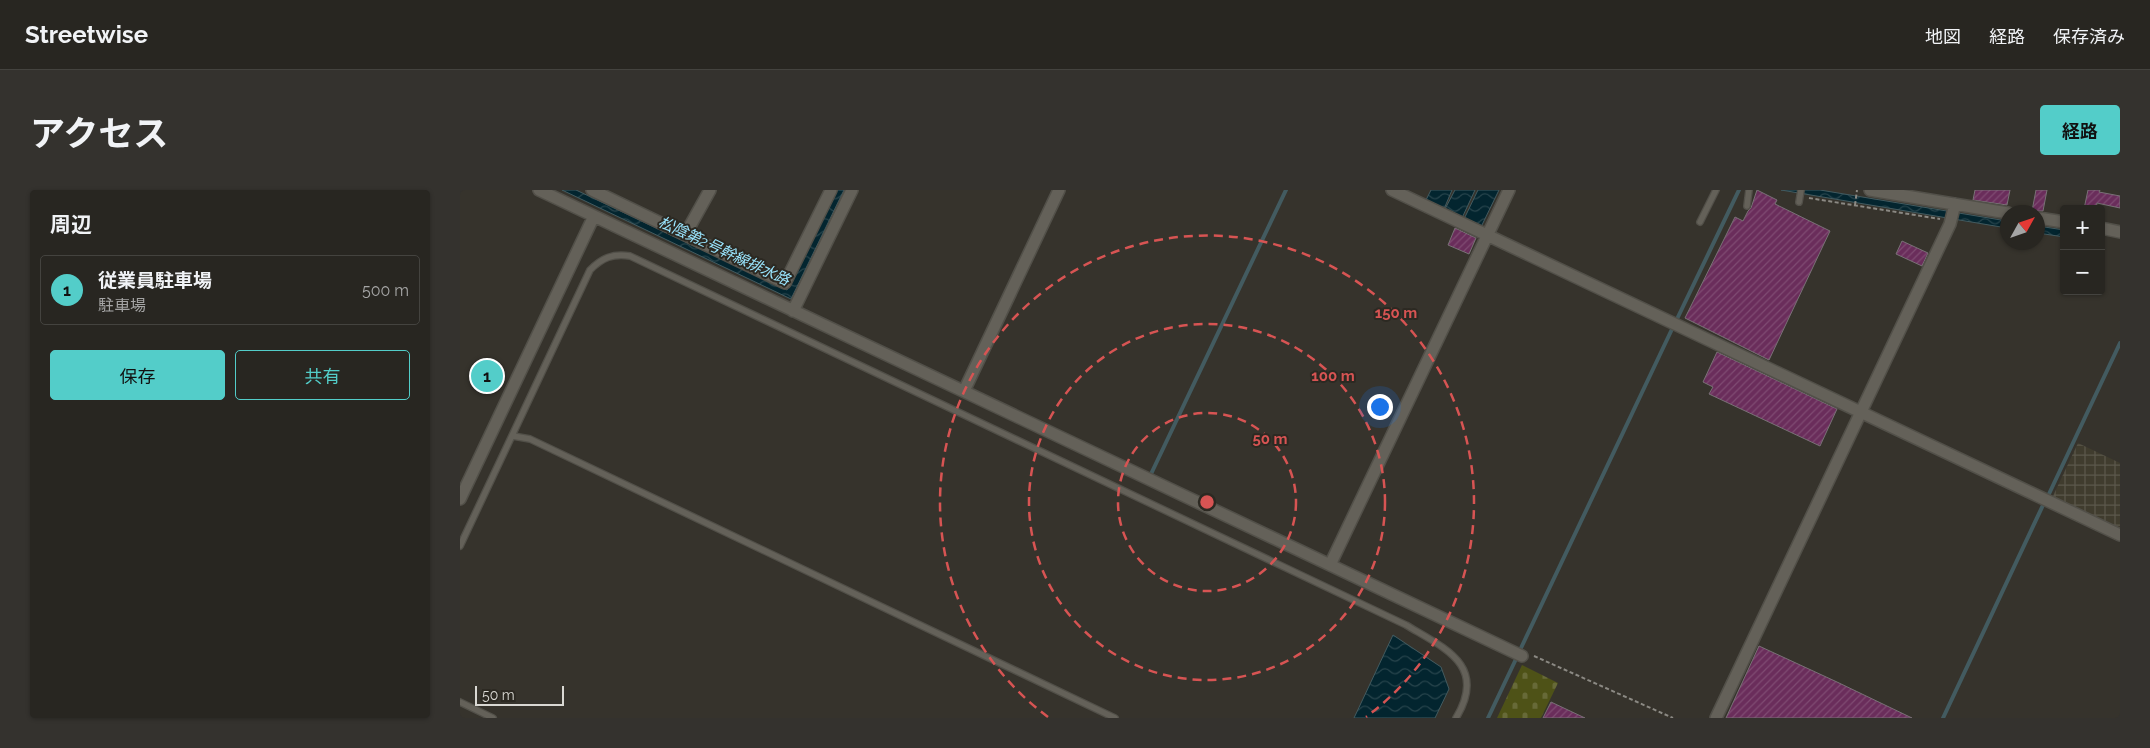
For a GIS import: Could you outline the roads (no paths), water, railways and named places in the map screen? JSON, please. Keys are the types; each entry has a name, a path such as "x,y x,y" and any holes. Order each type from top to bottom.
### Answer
{"street":[{"path":"592,190 785,283 831,190"},
{"path":"685,235 710,190"},
{"path":"793,311 852,190"},
{"path":"964,391 1059,190"},
{"path":"1392,190 2120,535"},
{"path":"1330,564 1509,190"},
{"path":"1870,190 1922,194 1953,213 2000,213"},
{"path":"542,191 1522,656"},
{"path":"1716,718 1953,213"},
{"path":"460,498 594,216"},
{"path":"2045,219 2060,221"},
{"path":"2105,229 2120,232"}],"lane":[{"path":"1700,222 1716,190"},
{"path":"1747,206 1749,190"},
{"path":"460,546 590,270 608,256 619,254 630,256 1406,625 1453,654 1462,668 1467,683 1466,696 1456,718"},
{"path":"513,436 530,439 1115,718"},
{"path":"460,702 493,718"}],"water":[{"path":"562,190 576,190 787,290 836,190 844,190 791,299"},
{"path":"1431,190 1452,190 1444,209 1426,200"},
{"path":"1455,190 1475,190 1462,218 1445,209"},
{"path":"1478,190 1499,190 1481,227 1464,219"},
{"path":"1781,190 1820,190 2000,220 2000,227"},
{"path":"2045,227 2060,229 2060,236 2045,234"},
{"path":"1393,635 1441,667 1449,689 1435,718 1354,718"}],"waterway":[{"path":"1151,474 1286,190"},
{"path":"1677,319 1739,190"},
{"path":"1521,648 1673,327"},
{"path":"2048,496 2120,343"},
{"path":"1943,718 2044,503"},
{"path":"1488,718 1516,659"}],"place":[{"name":"従業員駐車場","path":"487,376"}],"water label":[{"name":"松陰第2号幹線排水路","path":"724,251"}]}
